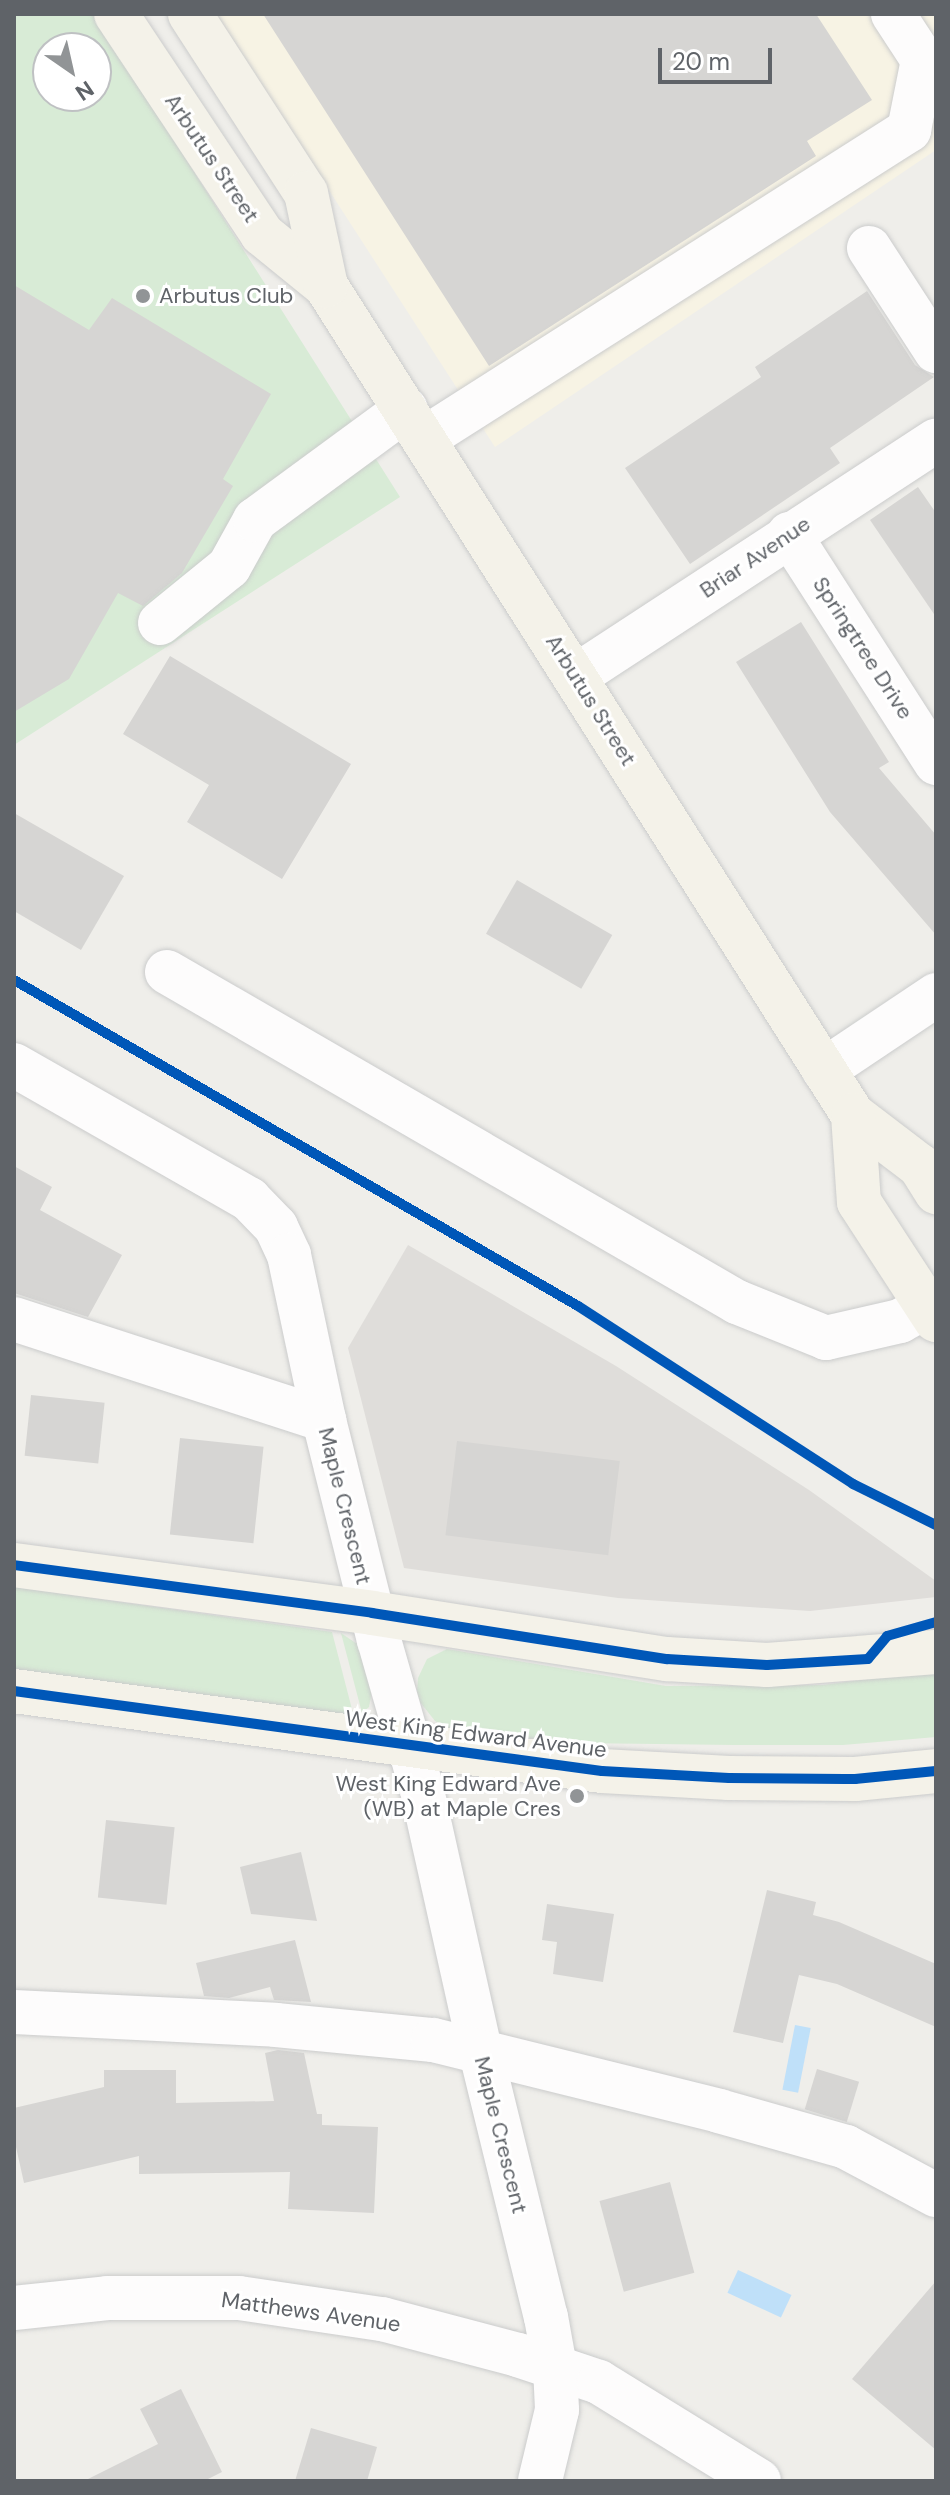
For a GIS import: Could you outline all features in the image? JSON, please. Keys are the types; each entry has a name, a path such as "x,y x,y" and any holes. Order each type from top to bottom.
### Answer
{"main road":[{"name":"Arbutus Street","path":"116,14 262,234 326,286 853,1115 920,1166 936,1192"},
{"name":"Arbutus Street","path":"190,14 306,193 326,286"},
{"name":"Arbutus Street","path":"853,1115 859,1202 932,1313"},
{"path":"14,1565 372,1613 667,1659 767,1665 936,1652"},
{"name":"West King Edward Avenue","path":"14,1691 411,1748 602,1771 729,1778 855,1779 936,1771"}],"street":[{"path":"160,623 229,567 255,520 909,130 923,60 893,14"},
{"path":"869,248 936,351"},
{"name":"Briar Avenue","path":"576,676 936,440"},
{"name":"Springtree Drive","path":"789,534 936,763"},
{"path":"167,972 737,1302 826,1338 932,1313"},
{"path":"824,1070 936,995"},
{"name":"Maple Crescent","path":"14,1065 249,1199 276,1227 289,1255 324,1420 372,1613 411,1748 555,2367 557,2410 540,2481"},
{"path":"14,1319 324,1420"},
{"path":"14,2012 276,2025 433,2040 719,2111 846,2147 936,2195"},
{"name":"Matthews Avenue","path":"14,2308 107,2298 239,2298 382,2319 555,2367 609,2387 759,2481"}],"shaded area":[{"path":"215,14 936,14 936,150 495,447"},
{"path":"408,1245 616,1366 809,1490 936,1581 936,1597 810,1611 618,1598 404,1568 348,1348"}],"green space":[{"name":"Arbutus Club","path":"14,14 94,14 105,32 32,32 32,112 112,112 112,42 400,497 14,745"},
{"path":"14,1587 332,1632 354,1717 14,1673"},
{"path":"341,1633 360,1646 372,1691 369,1707 362,1713"},
{"path":"447,1649 666,1686 823,1685 936,1670 936,1737 843,1745 734,1745 578,1743 466,1732 447,1728 435,1721 420,1702 417,1691 418,1678 427,1659"}],"water":[{"path":"795,2025 811,2028 798,2093 782,2090"},
{"path":"738,2270 791,2295 781,2318 727,2293"}],"building":[{"path":"263,14 816,14 872,100 807,141 816,156 489,366"},
{"path":"14,285 89,330 112,298 271,394 223,479 233,486 182,573 143,606 118,593 69,679 14,712"},
{"path":"867,291 915,365 934,377 830,448 840,463 690,564 625,468 761,377 755,367"},
{"path":"918,487 936,513 936,617 870,520"},
{"path":"801,622 889,762 879,768 936,835 936,935 830,812 736,662"},
{"path":"170,656 351,764 282,879 187,822 209,785 123,734"},
{"path":"14,813 124,876 81,950 14,911"},
{"path":"517,880 612,935 581,989 486,934"},
{"path":"14,1166 52,1187 40,1210 122,1255 88,1317 14,1293"},
{"path":"31,1395 105,1403 98,1463 25,1456"},
{"path":"180,1438 264,1447 253,1543 170,1534"},
{"path":"457,1441 620,1461 608,1555 445,1535"},
{"path":"106,1820 175,1827 166,1905 98,1898"},
{"path":"301,1852 317,1921 251,1914 240,1867"},
{"path":"767,1890 816,1902 813,1915 839,1922 936,1964 936,2027 837,1984 799,1975 783,2043 733,2032"},
{"path":"547,1904 614,1914 603,1982 553,1974 557,1942 542,1940"},
{"path":"295,1940 311,2002 274,2000 270,1987 229,1998 204,1996 196,1963"},
{"path":"278,2050 304,2053 317,2114 322,2114 322,2125 378,2127 374,2213 288,2209 290,2172 139,2174 139,2156 24,2183 14,2138 14,2108 104,2087 104,2070 176,2070 176,2103 274,2101 265,2053"},
{"path":"817,2069 859,2082 847,2122 805,2109"},
{"path":"670,2182 694,2273 624,2292 599,2201"},
{"path":"936,2281 936,2450 852,2379"},
{"path":"181,2389 222,2472 204,2481 84,2481 158,2444 140,2409"},
{"path":"311,2428 377,2447 367,2481 295,2481"}],"cycle path":[{"path":"14,980 578,1306 853,1484 936,1525"},
{"path":"14,1565 372,1613 667,1659 767,1665 868,1659 887,1636 936,1622"},
{"path":"14,1691 602,1771 729,1778 855,1779 936,1771"}],"place":[{"name":"Arbutus Club","path":"143,296"},
{"name":"West King Edward Ave (WB) at Maple Cres","path":"577,1796"}]}
